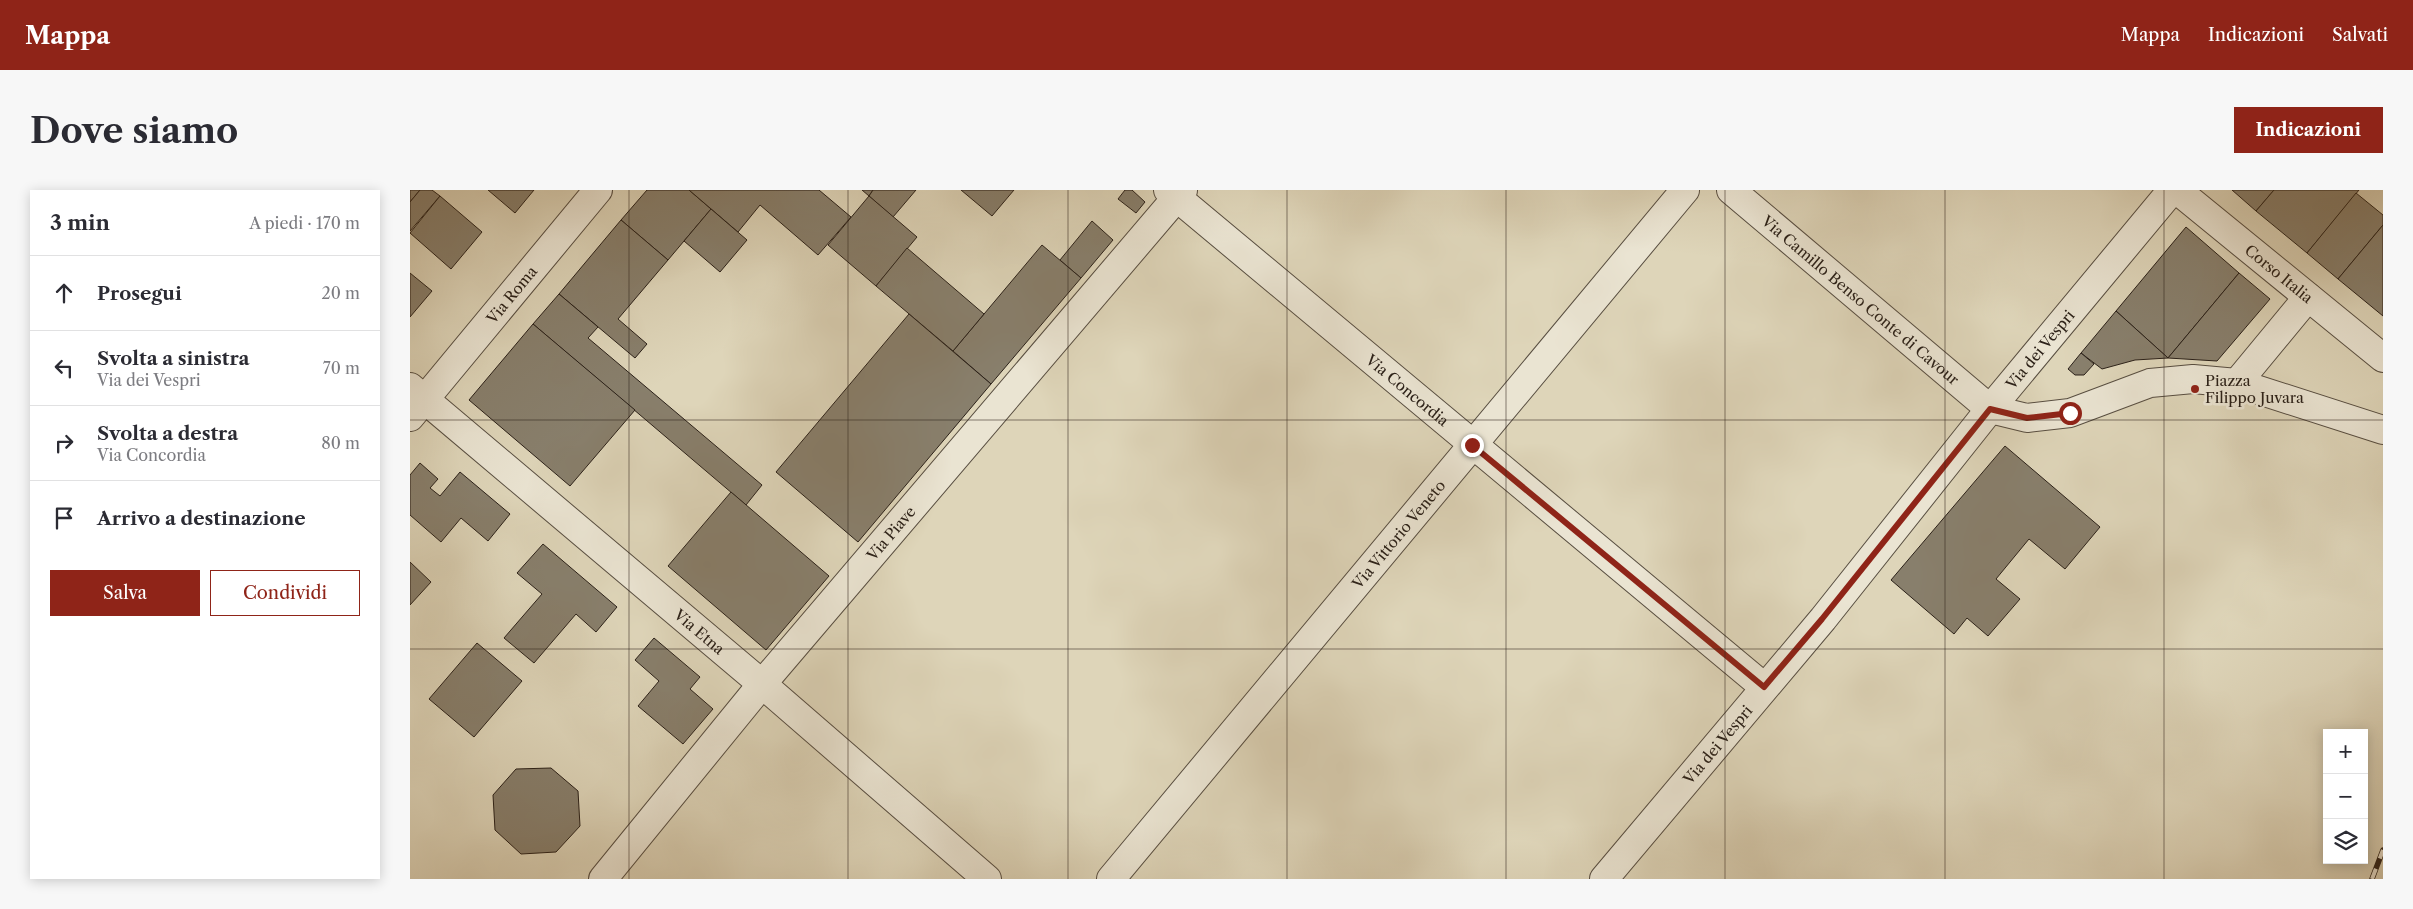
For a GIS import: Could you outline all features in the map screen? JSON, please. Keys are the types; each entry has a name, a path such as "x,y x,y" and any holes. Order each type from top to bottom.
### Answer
{"street":[{"name":"Via Roma","path":"415,401 598,190"},
{"name":"Via Vittorio Veneto","path":"1111,879 1685,190"},
{"name":"Via Camillo Benso Conte di Cavour","path":"1732,190 1990,409"},
{"name":"Via dei Vespri","path":"1604,879 1822,619 1990,409 2172,190"},
{"name":"Corso Italia","path":"2177,190 2383,358"},
{"name":"Via Concordia","path":"1176,193 1472,445 1764,687"},
{"name":"Via Piave","path":"603,879 762,684 1176,193"},
{"path":"2237,383 2308,297"},
{"path":"1990,409 2027,418 2070,413 2150,383 2193,379 2237,383 2383,430"},
{"name":"Via Etna","path":"415,401 762,684 987,879"}],"building":[{"path":"410,190 420,190 410,202"},
{"path":"420,190 432,190 440,196 410,231 410,202"},
{"path":"488,190 534,190 515,213"},
{"path":"647,190 689,190 711,209 668,260 621,220"},
{"path":"689,190 819,190 851,217 818,255 760,205 738,232"},
{"path":"862,190 873,190 869,196"},
{"path":"873,190 916,190 893,217 869,196"},
{"path":"961,190 1014,190 992,216"},
{"path":"1125,190 1132,190 1145,202 1136,213 1118,199"},
{"path":"2232,190 2274,190 2256,211"},
{"path":"2274,190 2359,190 2307,253 2256,211"},
{"path":"2356,193 2383,215 2383,225 2338,279 2307,253"},
{"path":"440,196 482,232 451,269 410,233"},
{"path":"869,196 917,237 876,286 828,245"},
{"path":"711,209 747,240 720,272 684,241"},
{"path":"621,220 668,260 618,319 647,344 635,358 559,294"},
{"path":"1092,221 1113,240 1081,278 1060,260"},
{"path":"2383,225 2383,316 2338,279"},
{"path":"2186,227 2239,273 2168,358 2116,311"},
{"path":"1042,245 1081,278 991,384 953,351"},
{"path":"907,248 984,314 953,351 876,286"},
{"path":"410,273 432,291 410,317"},
{"path":"2239,273 2270,299 2217,361 2168,358"},
{"path":"559,294 598,327 588,338 762,485 746,505 533,324"},
{"path":"2116,311 2168,358 2135,360 2102,369 2081,353"},
{"path":"909,314 991,384 858,542 776,472"},
{"path":"533,324 635,410 570,486 469,400"},
{"path":"2081,353 2094,364 2084,375 2075,375 2068,369"},
{"path":"2005,446 2100,527 2065,569 2029,539 1996,579 2020,599 1988,636 1967,618 1954,634 1891,580"},
{"path":"420,463 438,479 430,488 440,496 460,472 510,514 488,541 461,518 441,542 410,515 410,475"},
{"path":"731,492 829,576 766,650 668,566"},
{"path":"543,544 617,607 596,632 576,614 534,663 504,638 542,594 517,573"},
{"path":"410,562 431,582 410,605"},
{"path":"654,638 700,677 690,689 713,709 683,744 638,706 659,681 635,660"},
{"path":"477,643 522,681 474,737 429,699"},
{"path":"551,768 578,791 580,826 556,852 521,854 495,830 493,795 516,769"}],"railway":[{"path":"2372,879 2383,850"}],"place":[{"name":"Piazza Filippo Juvara","path":"2195,389"}],"route":[{"path":"1472,445 1764,687 1822,619 1990,409 2027,418 2070,413"}]}
